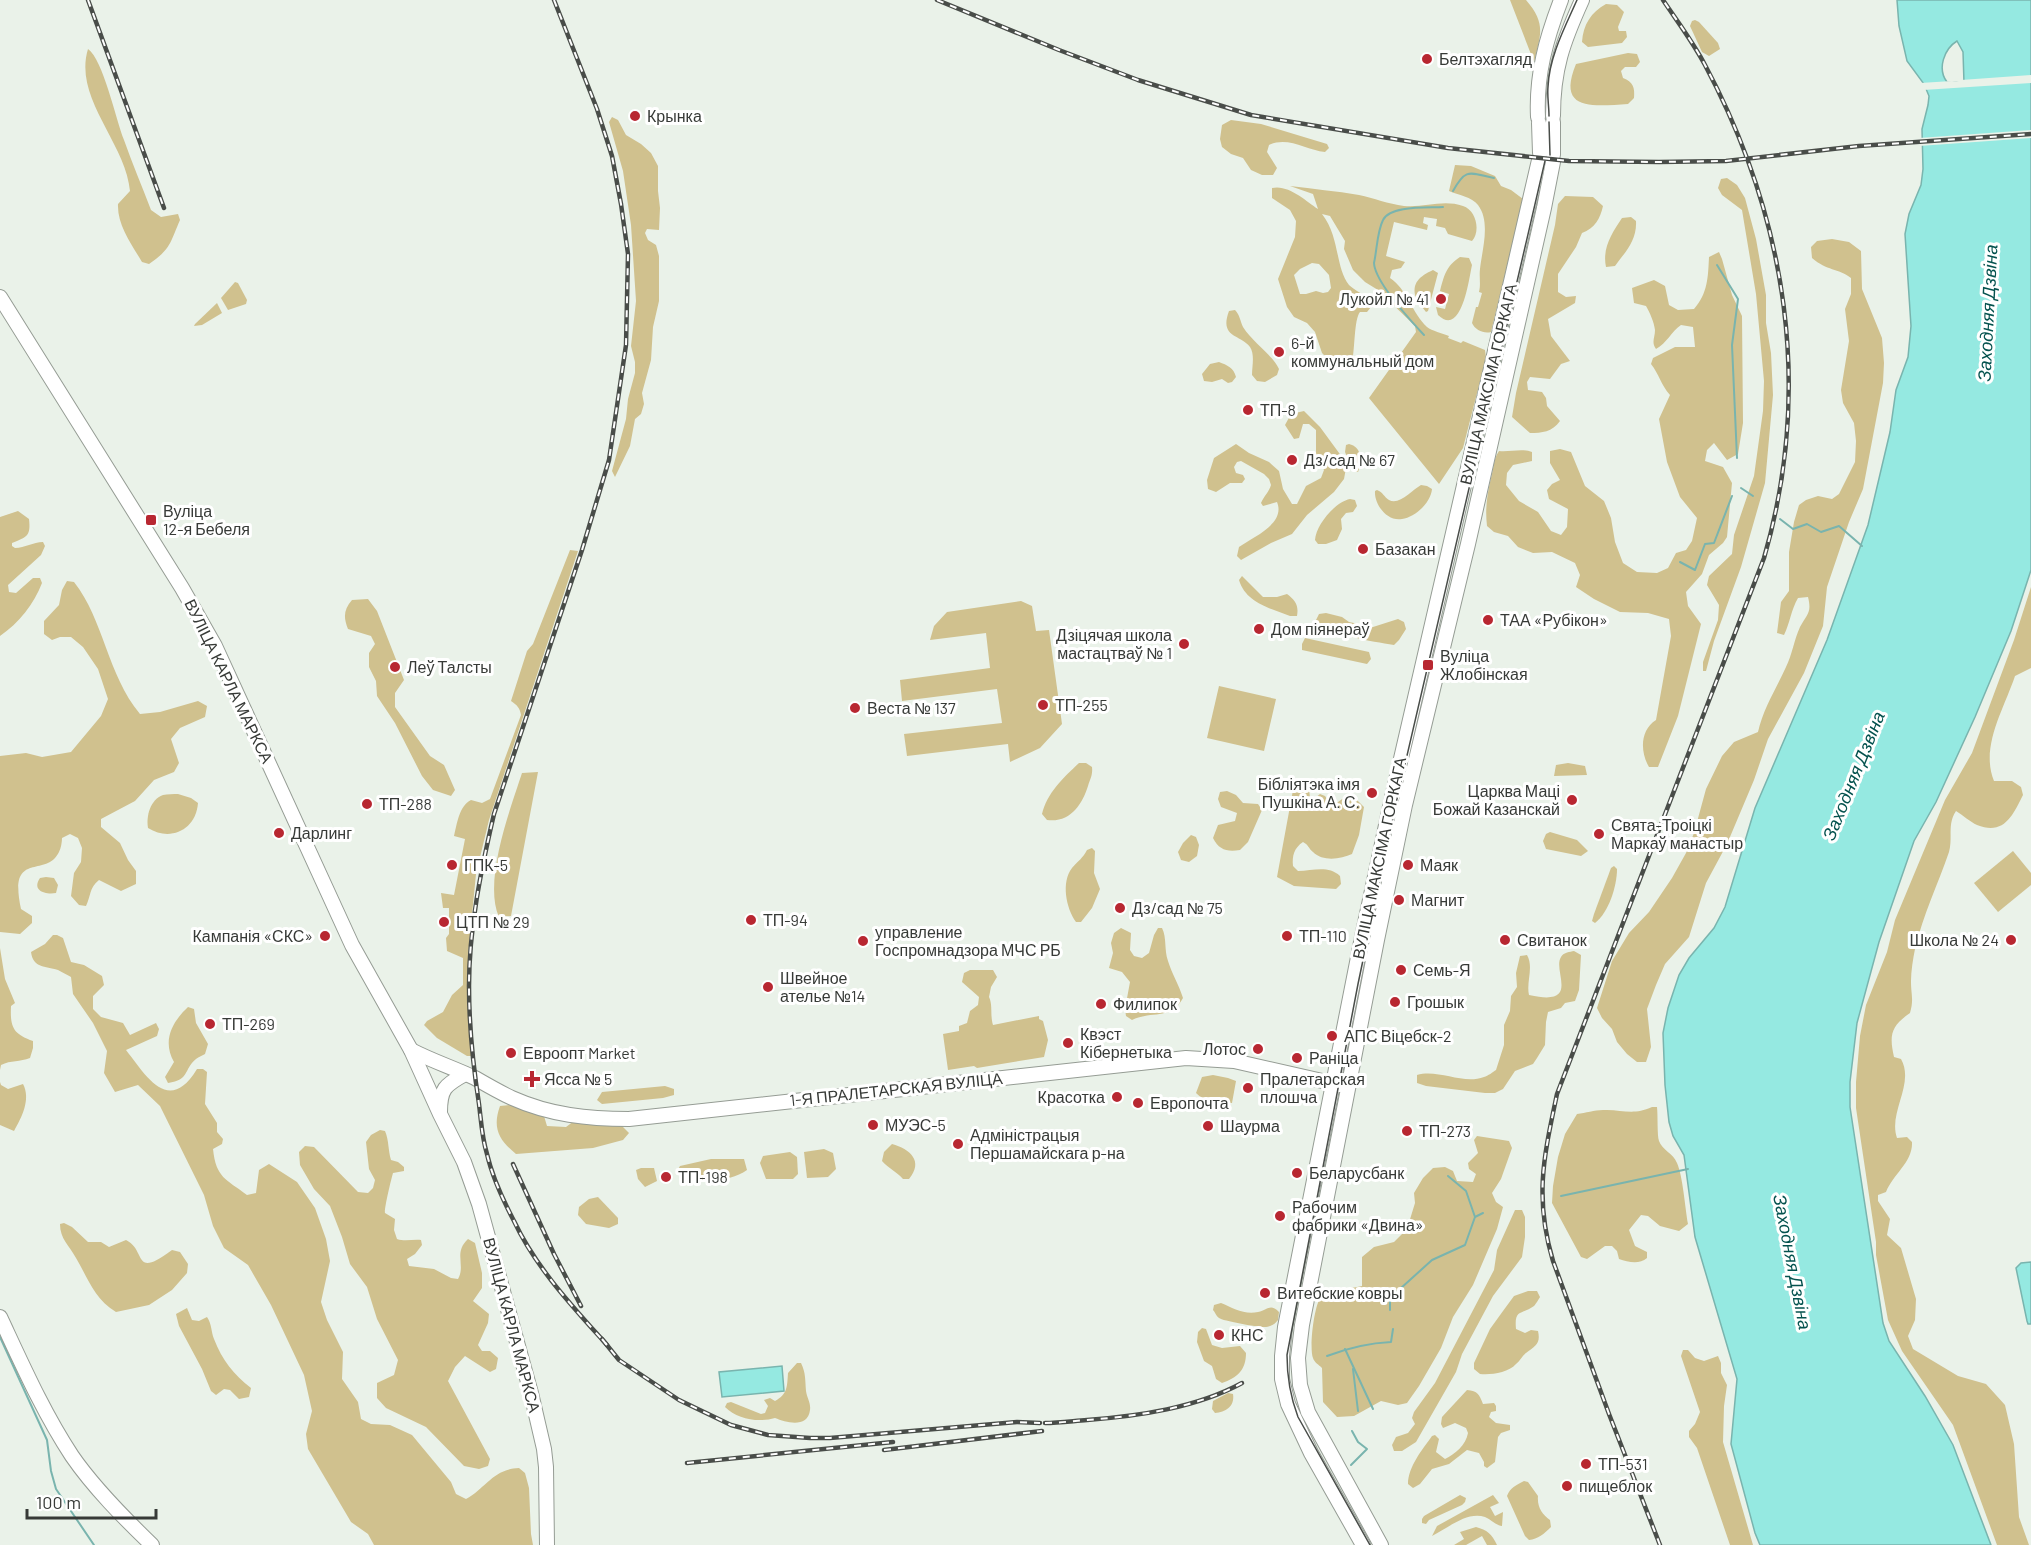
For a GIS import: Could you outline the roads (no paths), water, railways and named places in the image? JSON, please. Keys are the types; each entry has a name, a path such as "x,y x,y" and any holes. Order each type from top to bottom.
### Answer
{"main road":[{"name":"ВУЛІЦА МАКСІМА ГОРКАГА","path":"1546,119 1538,88 1542,57 1561,0"},
{"name":"ВУЛІЦА МАКСІМА ГОРКАГА","path":"1381,1545 1308,1412 1299,1386 1298,1358 1304,1313 1405,805 1468,544 1546,200 1546,119 1557,64 1566,35 1582,0"},
{"name":"ВУЛІЦА МАКСІМА ГОРКАГА","path":"1363,1545 1311,1453 1288,1404 1282,1379 1285,1327 1393,790 1546,158"},
{"name":"ВУЛІЦА КАРЛА МАРКСА","path":"0,297 182,588 215,646 352,945 411,1050 464,1162 479,1204 531,1393 546,1467 547,1545"},
{"path":"411,1050 465,1074"},
{"name":"1-Я ПРАЛЕТАРСКАЯ ВУЛІЦА","path":"465,1074 512,1098 539,1108 572,1116 609,1119 685,1113 1186,1058 1234,1061 1348,1086"},
{"path":"440,1114 440,1097 445,1087 465,1074"},
{"path":"0,1317 52,1423 74,1458 116,1509 152,1545"}],"water":[{"name":"Заходняя Дзвіна","path":"1897,0 2031,0 2031,570 2011,631 1975,717 1936,802 1914,841 1879,942 1857,1023 1850,1082 1850,1107 1883,1323 1889,1341 1925,1396 1953,1445 1991,1545 1760,1545 1731,1444 1737,1379 1695,1237 1684,1155 1673,1136 1669,1122 1663,1033 1668,1008 1679,975 1689,958 1714,928 1725,907 1755,808 1827,640 1868,525 1890,432 1896,390 1908,357 1911,326 1905,234 1909,214 1921,185 1922,129 1929,96 1924,84 1907,61 1899,26","holes":["1957,41 1963,52 1964,83 1947,82 1942,65 1945,54"]},
{"path":"2031,1262 2031,1324 2028,1324 2016,1268 2021,1263"},
{"path":"782,1366 784,1391 722,1397 719,1372"}],"waterway":[{"path":"1453,191 1465,175 1474,174 1494,178"},
{"path":"1424,335 1402,311 1380,280 1374,263 1379,230 1387,215 1410,208 1443,207"},
{"path":"1717,265 1738,299 1732,345 1737,458"},
{"path":"1741,488 1753,496"},
{"path":"1680,562 1695,570 1705,544 1714,543 1732,496"},
{"path":"1780,519 1793,529 1807,524 1821,532 1839,526 1862,546"},
{"path":"1561,1196 1688,1169"},
{"path":"1448,1176 1466,1191 1475,1217"},
{"path":"1390,1310 1390,1298 1432,1260 1465,1245 1475,1217 1483,1213"},
{"path":"1327,1356 1358,1346 1391,1342 1393,1329"},
{"path":"0,1337 47,1440 56,1489 94,1545"},
{"path":"1345,1349 1373,1409"},
{"path":"1353,1369 1358,1411"},
{"path":"1351,1465 1367,1449 1358,1442 1352,1431"}],"tram line":[{"path":"1549,116 1548,90 1551,65 1558,42 1577,0"},
{"path":"1549,122 1550,155"},
{"path":"1370,1545 1298,1417 1290,1386 1287,1355 1358,984 1396,803 1545,161"}],"railway":[{"path":"88,0 164,208"},
{"path":"554,0 597,109 612,156 628,254 626,345 609,460 582,550 494,814 473,921 469,986 470,1015 473,1060 483,1135 498,1188 523,1238 544,1271 607,1345"},
{"path":"937,0 1138,80 1251,115 1448,148 1569,161 1726,161 1859,146 2031,134"},
{"path":"1660,1545 1553,1261 1547,1238 1542,1196 1545,1157 1557,1094 1764,558 1779,495 1787,431 1788,368 1784,306 1773,244 1756,183 1733,123 1705,65 1663,0"},
{"path":"513,1164 554,1254 581,1306"},
{"path":"602,1339 619,1360 679,1400 731,1425 768,1435 830,1438 1017,1422 1040,1423"},
{"path":"1045,1423 1107,1418 1167,1409 1206,1399 1242,1383"},
{"path":"884,1450 1042,1431"},
{"path":"687,1463 893,1442"}],"place":[{"name":"Белтэхагляд","path":"1427,59"},
{"name":"Крынка","path":"635,116"},
{"name":"Лукойл № 41","path":"1441,299"},
{"name":"6-й коммунальный дом","path":"1279,352"},
{"name":"ТП-8","path":"1248,410"},
{"name":"Дз/сад № 67","path":"1292,460"},
{"name":"Вуліца 12-я Бебеля","path":"151,520"},
{"name":"Базакан","path":"1363,549"},
{"name":"ТАА «Рубікон»","path":"1488,620"},
{"name":"Дом піянераў","path":"1259,629"},
{"name":"Дзіцячая школа мастацтваў № 1","path":"1184,644"},
{"name":"Вуліца Жлобінская","path":"1428,665"},
{"name":"Леў Талсты","path":"395,667"},
{"name":"ТП-255","path":"1043,705"},
{"name":"Веста № 137","path":"855,708"},
{"name":"Бібліятэка імя Пушкіна А. С.","path":"1372,793"},
{"name":"Царква Маці Божай Казанскай","path":"1572,800"},
{"name":"ТП-288","path":"367,804"},
{"name":"Дарлинг","path":"279,833"},
{"name":"Свята-Троіцкі Маркаў манастыр","path":"1599,834"},
{"name":"ГПК-5","path":"452,865"},
{"name":"Маяк","path":"1408,865"},
{"name":"Магнит","path":"1399,900"},
{"name":"Дз/сад № 75","path":"1120,908"},
{"name":"ТП-94","path":"751,920"},
{"name":"ЦТП № 29","path":"444,922"},
{"name":"Кампанія «СКС»","path":"325,936"},
{"name":"ТП-110","path":"1287,936"},
{"name":"Свитанок","path":"1505,940"},
{"name":"Школа № 24","path":"2011,940"},
{"name":"управление Госпромнадзора МЧС РБ","path":"863,941"},
{"name":"Семь-Я","path":"1401,970"},
{"name":"Швейное ателье №14","path":"768,987"},
{"name":"Грошык","path":"1395,1002"},
{"name":"Филипок","path":"1101,1004"},
{"name":"ТП-269","path":"210,1024"},
{"name":"АПС Віцебск-2","path":"1332,1036"},
{"name":"Квэст Кібернетыка","path":"1068,1043"},
{"name":"Лотос","path":"1258,1049"},
{"name":"Евроопт Market","path":"511,1053"},
{"name":"Раніца","path":"1297,1058"},
{"name":"Ясса № 5","path":"532,1079"},
{"name":"Пралетарская плошча","path":"1248,1088"},
{"name":"Красотка","path":"1117,1097"},
{"name":"Европочта","path":"1138,1103"},
{"name":"МУЭС-5","path":"873,1125"},
{"name":"Шаурма","path":"1208,1126"},
{"name":"ТП-273","path":"1407,1131"},
{"name":"Адміністрацыя Першамайскага р-на","path":"958,1144"},
{"name":"Беларусбанк","path":"1297,1173"},
{"name":"ТП-198","path":"666,1177"},
{"name":"Рабочим фабрики «Двина»","path":"1280,1216"},
{"name":"Витебские ковры","path":"1265,1293"},
{"name":"КНС","path":"1219,1335"},
{"name":"ТП-531","path":"1586,1464"},
{"name":"пищеблок","path":"1567,1486"}]}
